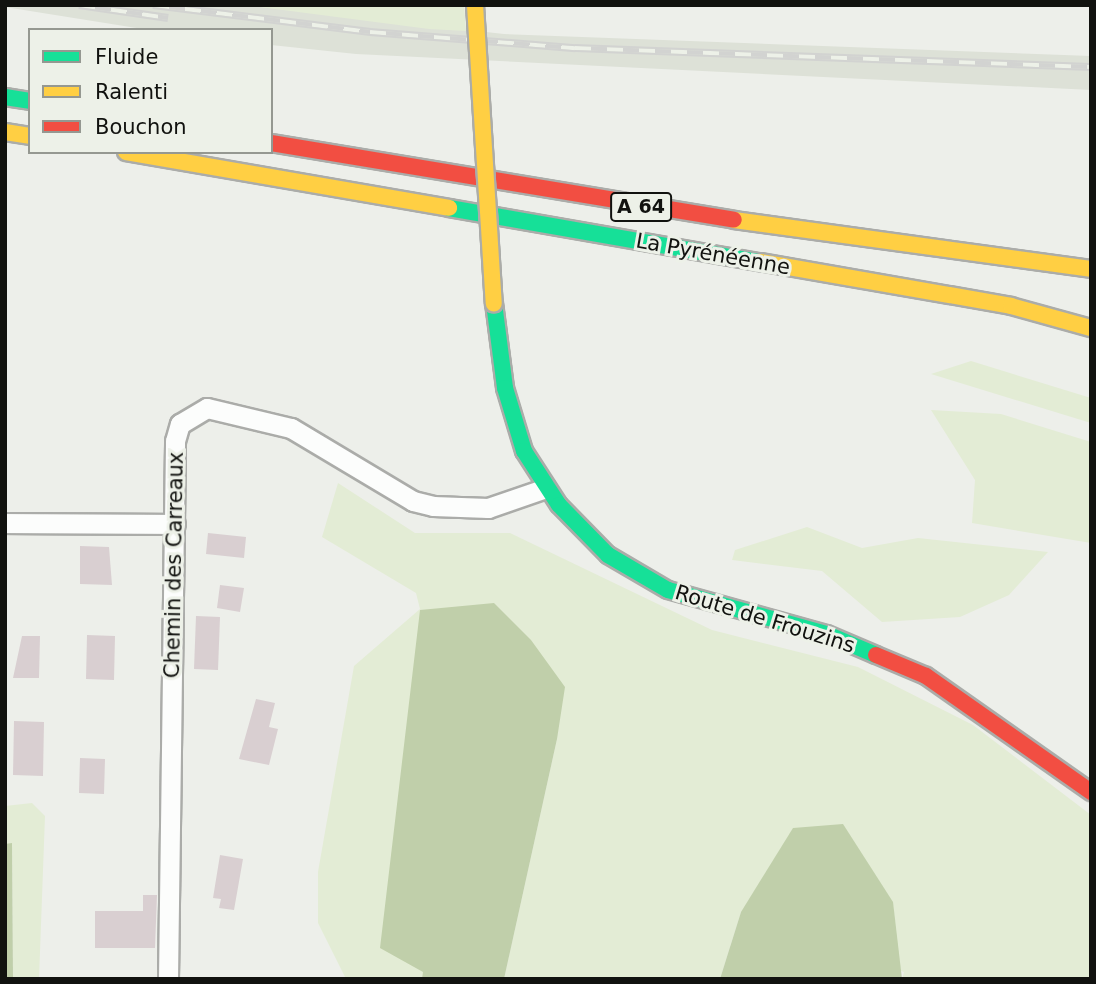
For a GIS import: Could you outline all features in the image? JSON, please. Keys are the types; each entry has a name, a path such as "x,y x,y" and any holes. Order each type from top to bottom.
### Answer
{"main road":[{"name":"Route de Frouzins","path":"475,5 494,303 510,412 546,488 591,540 650,582 709,604 827,634 906,666 974,705 1091,792"},
{"path":"5,97 28,101"},
{"path":"5,132 28,136"},
{"name":"La Pyrénéenne","path":"273,143 625,205 1091,269"},
{"name":"La Pyrénéenne","path":"137,154 997,304 1091,328"}],"street":[{"name":"Chemin des Carreaux","path":"168,979 175,441 180,424 207,408 291,428 413,501 433,506 488,508 546,488"},
{"path":"5,523 175,524"}],"shaded area":[{"path":"242,5 504,34 1091,56 1091,90 356,54 273,45 273,28 136,28 5,7"},
{"path":"245,5 464,5 466,31 429,29"},
{"path":"971,361 1091,398 1091,423 931,374"},
{"path":"931,410 1001,414 1091,442 1091,543 972,523 975,480"},
{"path":"338,483 415,533 510,533 712,630 858,667 973,725 1091,815 1091,979 902,979 904,972 741,912 720,979 504,979 557,739 422,979 346,979 318,923 318,872 354,666 420,609 416,593 322,537"},
{"path":"807,527 862,548 918,538 1048,552 1009,595 960,617 882,622 822,571 732,560 735,550"},
{"path":"494,603 531,640 565,687 557,739 504,979 422,979 423,972 380,948 420,610"},
{"path":"32,803 45,816 39,979 13,979 12,844 5,844 5,806"},
{"path":"843,824 893,902 902,979 720,979 741,912 793,828"},
{"path":"12,843 13,979 5,979 5,844"}],"building":[{"path":"208,533 246,537 244,558 206,554"},
{"path":"80,546 109,547 112,585 80,584"},
{"path":"220,585 244,588 240,612 217,608"},
{"path":"196,616 220,617 218,670 194,669"},
{"path":"87,635 115,636 114,680 86,679"},
{"path":"22,636 40,636 39,678 13,678"},
{"path":"256,699 275,703 269,727 278,729 269,765 239,759"},
{"path":"14,721 44,722 43,776 13,775"},
{"path":"80,758 105,759 104,794 79,793"},
{"path":"220,855 243,859 234,910 219,908 221,899 213,898"},
{"path":"143,895 157,895 155,948 95,948 95,911 143,911"}],"railway":[{"path":"79,5 168,18"},
{"path":"153,5 370,32 575,48 1091,67"}],"traffic: fast":[{"path":"5,97 28,101"},
{"path":"449,208 760,262"},
{"path":"494,303 505,388 524,451 559,505 608,555 668,590 827,634 876,655"}],"traffic: slow":[{"path":"475,5 494,303"},
{"path":"5,132 28,136"},
{"path":"138,154 449,208"},
{"path":"734,220 1091,269"},
{"path":"760,262 1011,306 1091,328"}],"traffic: jam":[{"path":"273,143 734,220"},
{"path":"876,655 926,676 1091,792"}]}
